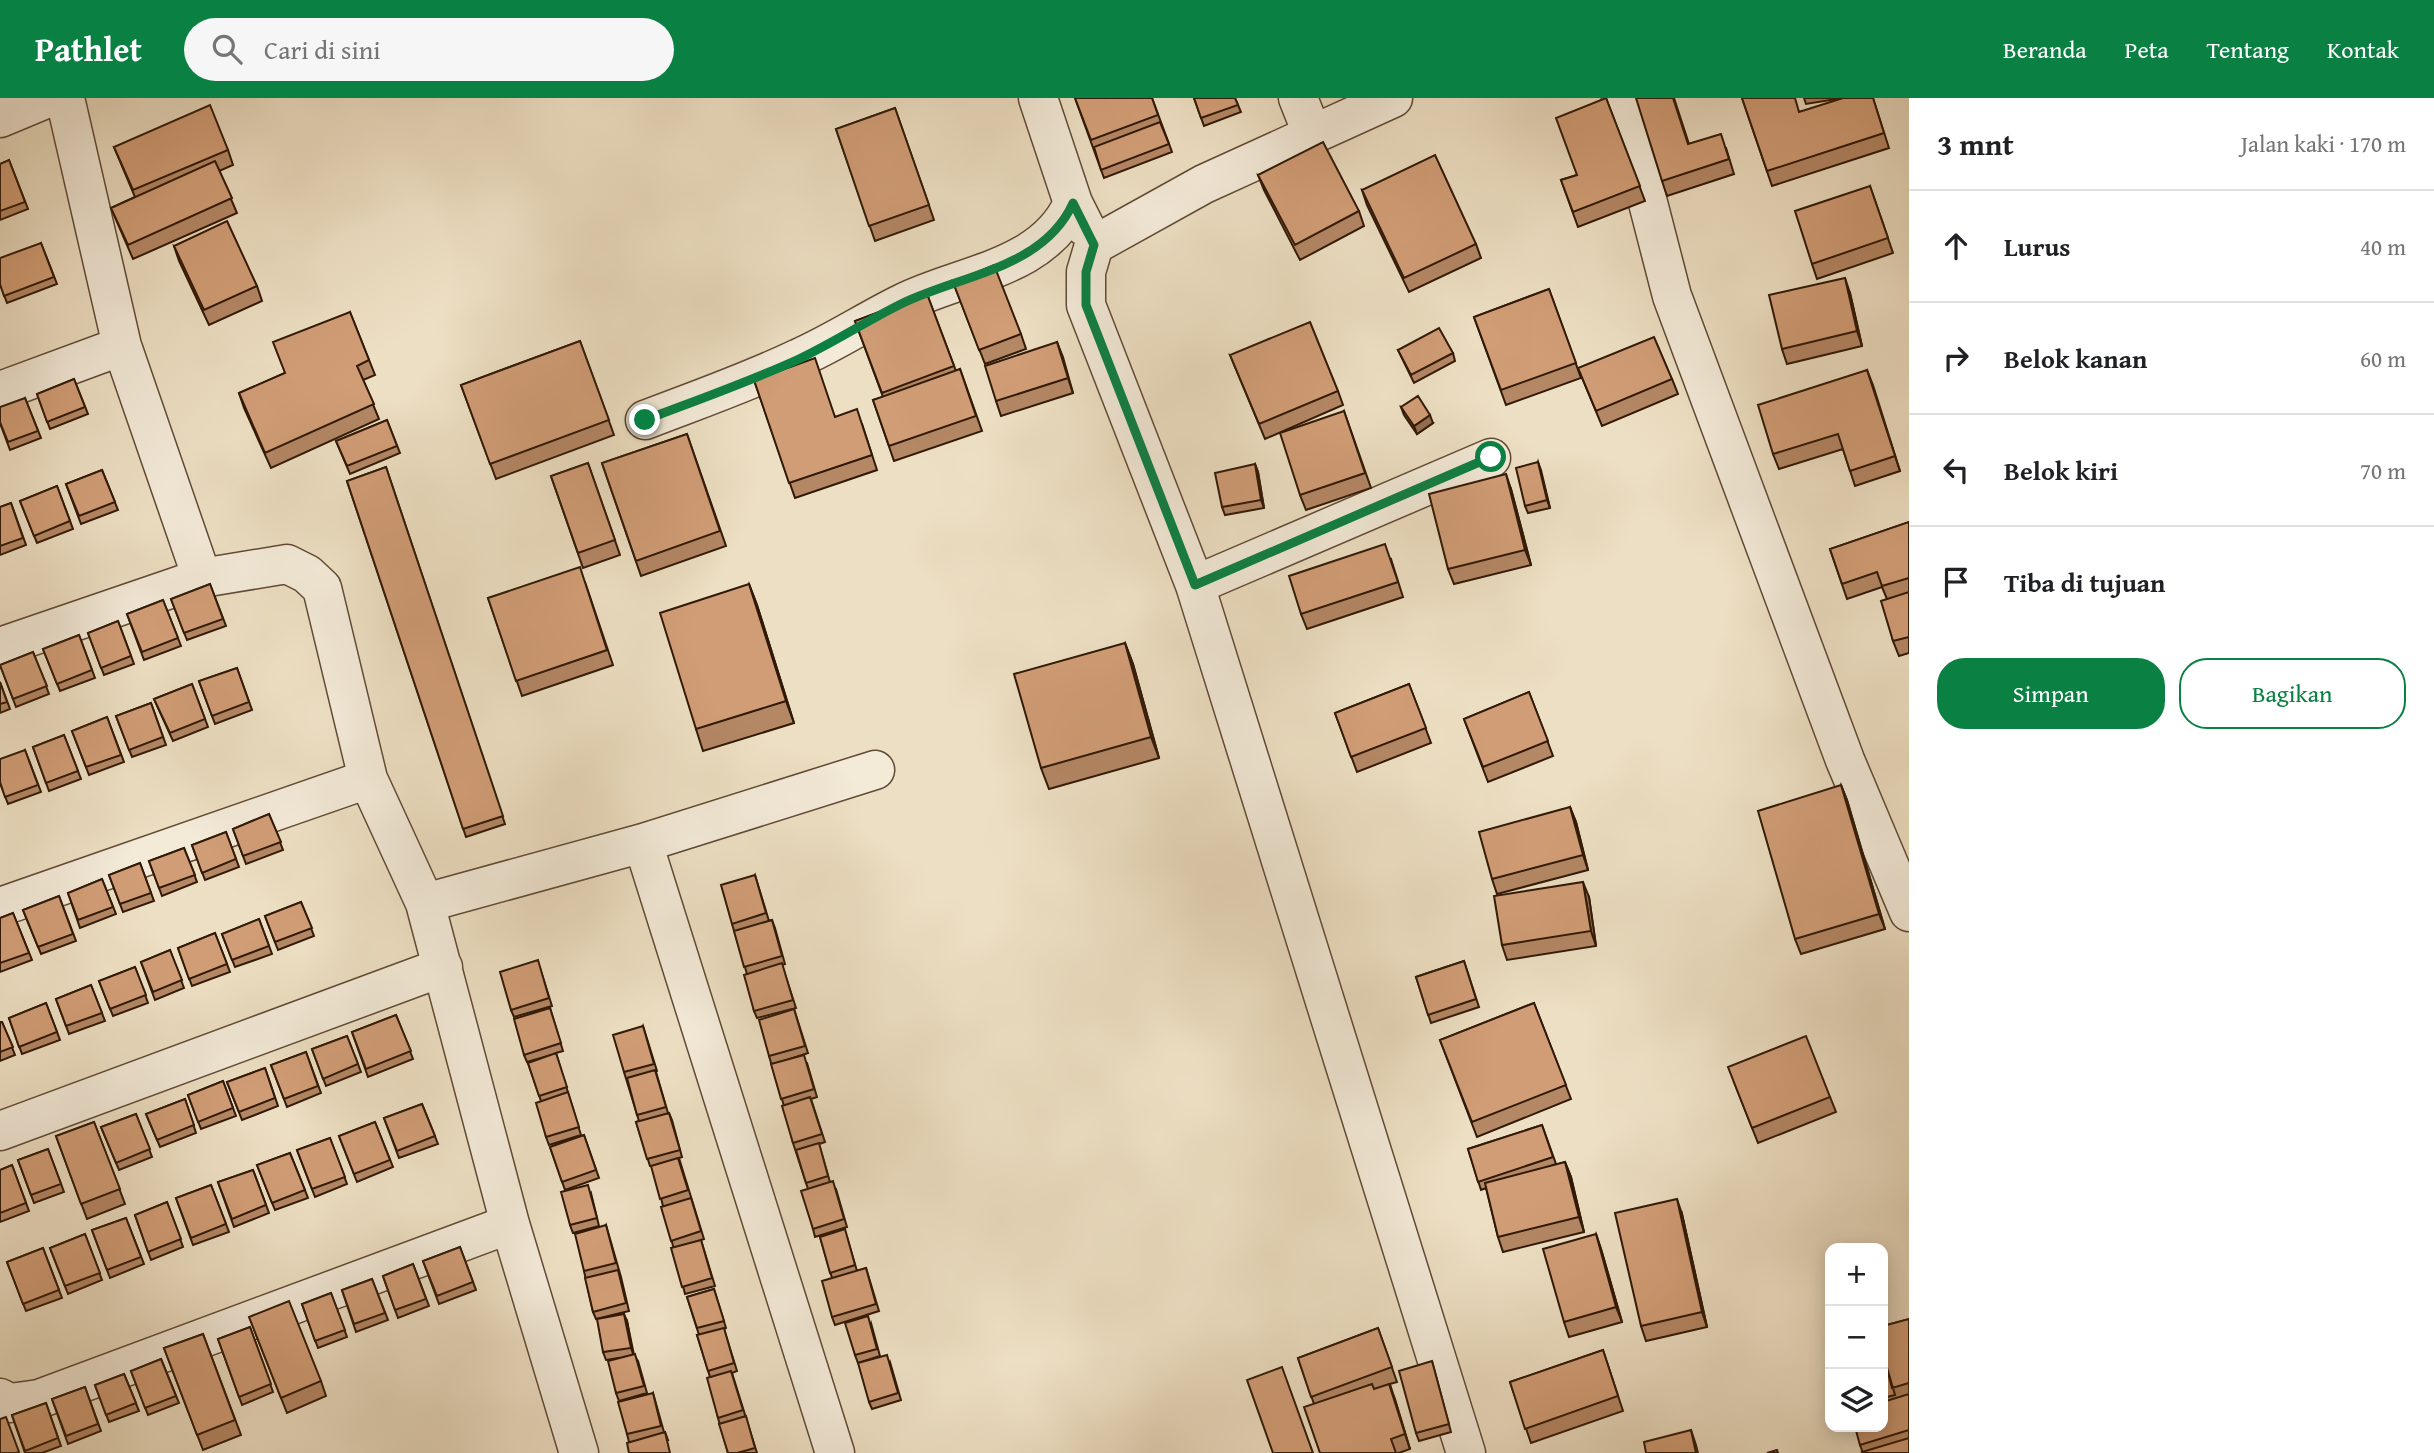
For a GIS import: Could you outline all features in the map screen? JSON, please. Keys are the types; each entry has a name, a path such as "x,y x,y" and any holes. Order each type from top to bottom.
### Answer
{"street":[{"path":"4,110 48,98"},
{"path":"65,98 122,346 202,578"},
{"path":"1038,98 1073,203 1094,245 1086,272 1086,305 1195,585 1466,1453"},
{"path":"1298,98 1312,133"},
{"path":"1094,245 1204,184 1392,98"},
{"path":"1621,98 1672,296 1845,760 1909,912"},
{"path":"645,420 799,359 849,334 903,302 1000,267 1056,231 1073,203"},
{"path":"0,391 122,346"},
{"path":"1195,585 1491,457"},
{"path":"0,647 202,578 287,564 307,574 322,589 368,779 425,903 510,1224 579,1453"},
{"path":"425,903 643,844 875,770"},
{"path":"0,907 368,779"},
{"path":"643,844 835,1453"},
{"path":"0,1131 443,967"},
{"path":"0,1398 10,1403 39,1399 510,1224"}],"building":[{"path":"1075,98 1152,98 1158,115 1091,140"},
{"path":"1194,98 1235,98 1238,105 1201,118"},
{"path":"1606,98 1640,186 1573,212 1561,180 1577,175 1556,118"},
{"path":"1636,98 1673,98 1688,144 1721,134 1729,159 1662,181"},
{"path":"1742,98 1795,98 1799,112 1843,98 1873,98 1884,133 1767,171"},
{"path":"210,105 228,150 133,190 114,147"},
{"path":"895,108 929,205 869,226 836,129"},
{"path":"1160,122 1169,144 1101,170 1094,147"},
{"path":"1323,142 1359,211 1295,245 1258,175"},
{"path":"1435,155 1476,244 1404,278 1362,190"},
{"path":"9,160 25,202 0,211 0,164"},
{"path":"215,161 232,198 128,245 111,208"},
{"path":"1870,186 1888,238 1812,264 1795,211"},
{"path":"227,221 257,286 204,310 174,246"},
{"path":"41,243 54,277 4,296 0,284 0,258"},
{"path":"994,265 1021,334 979,350 953,282"},
{"path":"1845,278 1857,331 1782,349 1769,295"},
{"path":"1549,289 1576,363 1501,390 1474,317"},
{"path":"927,294 954,366 882,393 855,321"},
{"path":"350,312 369,360 357,366 374,404 265,453 239,393 285,373 273,342"},
{"path":"1310,322 1338,391 1259,424 1230,355"},
{"path":"1439,328 1453,353 1411,375 1398,350"},
{"path":"1654,337 1672,379 1596,411 1578,368"},
{"path":"580,341 609,420 490,464 461,385"},
{"path":"1057,342 1068,378 996,401 985,366"},
{"path":"815,358 835,417 857,409 872,455 789,483 754,380"},
{"path":"960,369 976,416 889,446 873,400"},
{"path":"1867,370 1895,456 1850,471 1838,434 1773,454 1758,405"},
{"path":"74,379 85,407 47,422 37,394"},
{"path":"1418,396 1430,415 1414,426 1401,407"},
{"path":"25,398 38,431 8,442 0,422 0,407"},
{"path":"1344,411 1365,473 1300,495 1280,433"},
{"path":"387,420 397,446 347,466 336,441"},
{"path":"687,434 720,531 636,561 602,463"},
{"path":"1538,462 1547,500 1525,506 1516,468"},
{"path":"588,463 615,540 578,553 551,476"},
{"path":"1255,464 1261,500 1222,507 1215,473"},
{"path":"386,467 503,816 463,829 347,481"},
{"path":"102,470 115,502 79,516 66,484"},
{"path":"1506,474 1525,550 1448,569 1429,494"},
{"path":"57,486 70,521 34,536 20,501"},
{"path":"11,503 23,538 0,546 0,507"},
{"path":"1909,522 1909,578 1882,586 1877,572 1842,584 1830,549"},
{"path":"1385,544 1398,582 1301,614 1289,576"},
{"path":"580,567 607,650 516,681 488,598"},
{"path":"210,584 223,619 184,633 171,599"},
{"path":"749,584 786,701 696,729 660,613"},
{"path":"1909,592 1909,637 1893,641 1881,601"},
{"path":"163,600 178,638 142,652 127,614"},
{"path":"118,621 131,656 101,668 88,633"},
{"path":"79,635 92,670 57,684 43,649"},
{"path":"1125,643 1151,737 1041,768 1014,674"},
{"path":"33,652 47,686 13,699 0,665"},
{"path":"237,668 249,702 212,716 199,681"},
{"path":"0,682 7,702 0,704"},
{"path":"192,684 205,719 170,733 154,699"},
{"path":"1409,684 1426,728 1351,757 1335,713"},
{"path":"1529,692 1548,741 1483,767 1464,719"},
{"path":"151,703 163,737 129,750 116,716"},
{"path":"107,717 121,755 86,767 72,731"},
{"path":"64,735 78,771 46,783 33,747"},
{"path":"25,750 38,785 5,797 0,782 0,759"},
{"path":"1841,785 1879,914 1795,939 1758,811"},
{"path":"1570,807 1583,855 1492,879 1479,832"},
{"path":"269,814 281,842 243,856 233,829"},
{"path":"226,832 236,859 202,873 192,845"},
{"path":"184,848 195,875 159,888 149,861"},
{"path":"140,863 151,893 120,904 109,875"},
{"path":"755,875 766,913 732,924 721,885"},
{"path":"102,879 113,907 78,920 68,893"},
{"path":"1583,882 1591,931 1502,945 1494,896"},
{"path":"59,896 73,934 38,947 23,910"},
{"path":"301,902 312,928 275,942 265,916"},
{"path":"13,913 29,953 0,963 0,918"},
{"path":"259,919 269,946 232,960 222,934"},
{"path":"772,920 782,956 744,967 734,931"},
{"path":"215,933 227,964 189,979 178,948"},
{"path":"170,950 182,980 153,992 141,962"},
{"path":"538,960 549,998 511,1010 500,972"},
{"path":"1464,961 1476,999 1428,1015 1416,977"},
{"path":"782,963 793,1000 754,1011 744,975"},
{"path":"135,967 146,995 110,1009 99,981"},
{"path":"91,985 102,1013 66,1026 56,999"},
{"path":"46,1003 57,1032 19,1047 9,1018"},
{"path":"1534,1003 1566,1085 1472,1122 1440,1040"},
{"path":"550,1008 561,1043 524,1055 514,1019"},
{"path":"794,1009 805,1046 769,1056 759,1020"},
{"path":"396,1015 411,1051 366,1069 352,1032"},
{"path":"0,1022 13,1047 0,1052"},
{"path":"643,1026 654,1064 624,1072 613,1035"},
{"path":"347,1036 358,1064 323,1079 312,1049"},
{"path":"1806,1036 1830,1097 1752,1128 1728,1067"},
{"path":"306,1052 318,1086 284,1099 271,1065"},
{"path":"556,1053 567,1087 539,1096 528,1063"},
{"path":"804,1055 814,1089 781,1099 771,1064"},
{"path":"265,1068 275,1098 239,1112 227,1082"},
{"path":"655,1070 666,1107 637,1115 627,1078"},
{"path":"223,1081 233,1108 198,1122 188,1095"},
{"path":"568,1092 579,1127 546,1137 536,1103"},
{"path":"810,1097 822,1134 793,1143 782,1106"},
{"path":"185,1099 194,1125 157,1140 146,1114"},
{"path":"422,1104 435,1136 397,1151 384,1118"},
{"path":"669,1113 680,1150 647,1159 636,1122"},
{"path":"136,1114 150,1149 116,1163 101,1127"},
{"path":"94,1122 120,1189 81,1204 56,1136"},
{"path":"375,1122 390,1160 354,1174 339,1136"},
{"path":"1542,1125 1553,1157 1478,1182 1468,1149"},
{"path":"584,1135 596,1170 562,1182 550,1147"},
{"path":"330,1138 345,1177 312,1189 297,1150"},
{"path":"819,1143 828,1176 806,1183 796,1150"},
{"path":"48,1149 61,1184 31,1195 18,1160"},
{"path":"290,1153 305,1190 272,1203 257,1165"},
{"path":"678,1158 688,1190 660,1199 651,1166"},
{"path":"1565,1162 1579,1217 1498,1237 1485,1183"},
{"path":"12,1165 26,1203 0,1213 0,1170"},
{"path":"253,1170 266,1205 232,1219 218,1182"},
{"path":"833,1181 844,1219 813,1229 801,1191"},
{"path":"211,1185 226,1224 191,1238 176,1198"},
{"path":"588,1185 597,1218 570,1225 561,1192"},
{"path":"691,1198 701,1231 671,1241 661,1207"},
{"path":"1677,1199 1702,1312 1641,1326 1615,1213"},
{"path":"167,1202 181,1239 148,1252 135,1215"},
{"path":"126,1218 141,1257 107,1270 92,1230"},
{"path":"606,1225 616,1263 584,1271 575,1234"},
{"path":"845,1229 855,1265 830,1273 820,1237"},
{"path":"85,1234 100,1273 65,1286 50,1248"},
{"path":"1596,1234 1616,1307 1564,1322 1543,1249"},
{"path":"701,1240 712,1278 682,1287 671,1248"},
{"path":"460,1247 473,1282 437,1296 423,1261"},
{"path":"43,1248 59,1290 23,1304 7,1262"},
{"path":"413,1264 426,1299 395,1310 383,1276"},
{"path":"866,1268 876,1304 832,1317 822,1281"},
{"path":"618,1270 626,1303 593,1312 585,1278"},
{"path":"372,1279 385,1313 354,1324 342,1290"},
{"path":"714,1289 724,1321 697,1328 687,1297"},
{"path":"331,1293 345,1330 315,1341 302,1304"},
{"path":"289,1301 321,1381 281,1398 249,1317"},
{"path":"624,1314 631,1348 603,1352 597,1319"},
{"path":"868,1316 877,1349 855,1355 845,1323"},
{"path":"1909,1319 1909,1383 1892,1388 1888,1373 1888,1325"},
{"path":"250,1327 271,1384 239,1397 218,1339"},
{"path":"724,1328 734,1363 708,1371 697,1335"},
{"path":"1378,1328 1392,1367 1311,1397 1298,1358"},
{"path":"203,1334 235,1420 197,1435 164,1348"},
{"path":"1603,1350 1618,1396 1525,1429 1510,1382"},
{"path":"635,1354 644,1386 616,1393 608,1361"},
{"path":"887,1355 898,1393 869,1402 858,1363"},
{"path":"161,1359 176,1396 145,1408 131,1371"},
{"path":"1432,1361 1449,1424 1416,1433 1399,1371"},
{"path":"1282,1367 1313,1453 1273,1453 1247,1380"},
{"path":"731,1371 743,1410 718,1418 707,1378"},
{"path":"1888,1371 1895,1395 1888,1397"},
{"path":"124,1374 136,1403 106,1415 95,1385"},
{"path":"1372,1384 1374,1389 1389,1384 1405,1434 1391,1439 1396,1453 1320,1453 1304,1407"},
{"path":"85,1387 98,1424 66,1436 52,1399"},
{"path":"653,1393 661,1426 627,1434 618,1402"},
{"path":"1909,1394 1909,1430 1860,1445 1856,1432 1888,1432 1888,1400"},
{"path":"46,1403 58,1438 25,1451 12,1415"},
{"path":"746,1416 755,1448 728,1453 719,1424"},
{"path":"6,1417 19,1452 16,1453 0,1453 0,1419"},
{"path":"1691,1430 1696,1453 1646,1453 1644,1442"},
{"path":"665,1432 670,1453 629,1453 627,1443"},
{"path":"1909,1438 1909,1453 1862,1452"}],"route":[{"path":"645,420 799,359 849,334 903,302 1000,267 1056,231 1073,203 1094,245 1086,272 1086,305 1195,585 1491,457"}]}
